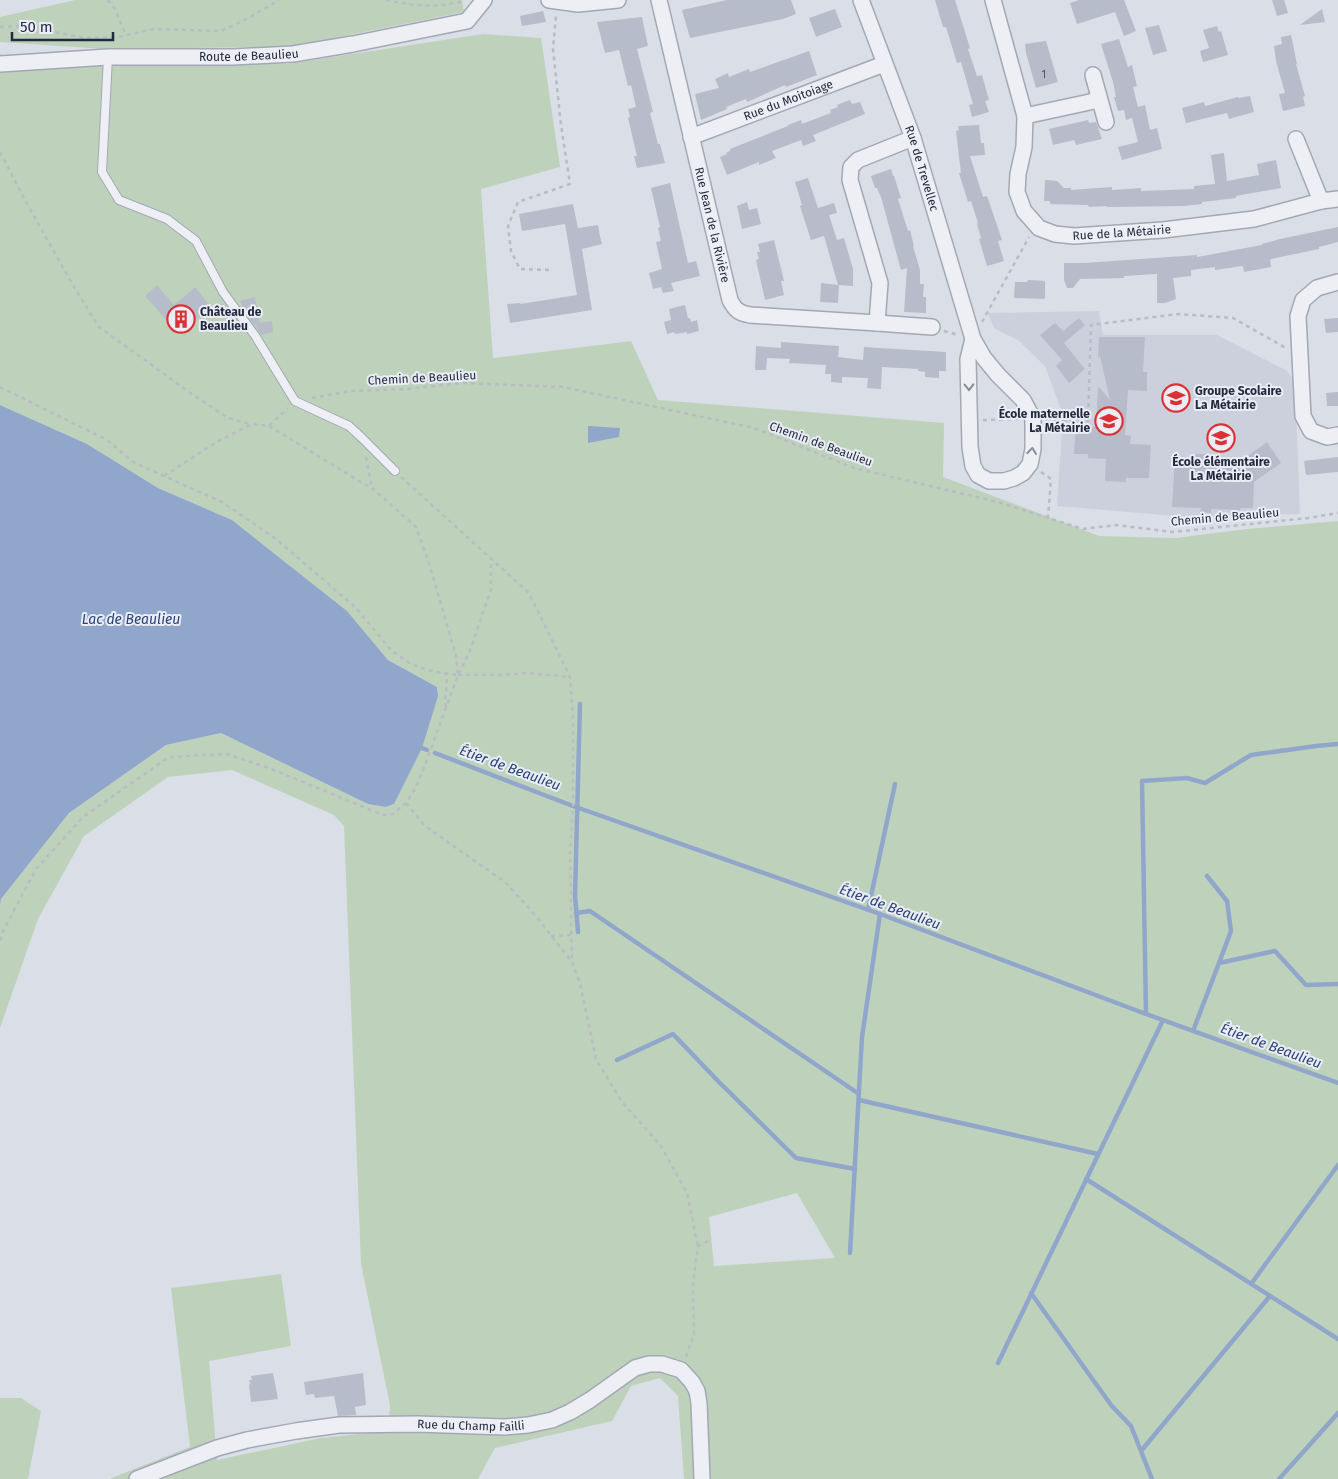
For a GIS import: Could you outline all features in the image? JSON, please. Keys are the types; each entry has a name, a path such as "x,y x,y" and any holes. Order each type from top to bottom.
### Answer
{"street":[{"name":"Route de Beaulieu","path":"0,64 108,57 233,57 293,54 467,21 484,0"},
{"path":"553,1 578,4 618,0"},
{"name":"Rue Jean de la Rivière","path":"659,0 730,300 737,311 750,315 932,327"},
{"name":"Rue de Trevellec","path":"861,0 913,138 973,339 984,358 1023,400 1033,419 1033,449 1030,464 1023,473 1004,481 989,481 978,475 973,466 970,447 968,358 973,339"},
{"name":"Rue de la Métairie","path":"993,0 1025,116 1024,147 1018,174 1017,192 1024,211 1039,228 1055,234 1074,236 1163,230 1254,219 1321,201 1338,199"},
{"name":"Rue du Moitoiage","path":"691,137 884,64"},
{"path":"1093,75 1106,122"},
{"path":"1025,116 1099,100"},
{"path":"877,324 880,283 850,180 851,167 858,160 913,138"},
{"path":"1296,139 1321,201"},
{"path":"1338,282 1317,288 1303,300 1298,316 1303,416 1311,430 1327,436 1338,435"},
{"name":"Rue du Champ Failli","path":"137,1479 217,1448 248,1440 339,1424 417,1424 506,1428 528,1425 552,1420 570,1412 635,1368 649,1364 662,1364 682,1370"},
{"path":"682,1370 694,1386 699,1403 702,1479"}],"lane":[{"path":"108,57 102,172 119,200 168,219 196,241 223,292 256,337 295,401 349,426 395,471"}],"path":[{"path":"108,0 115,9 126,35"},
{"path":"0,27 25,26 84,38 126,35 154,29 221,31 247,19 279,0"},
{"path":"386,0 409,5 449,5 468,0"},
{"path":"549,270 520,270 511,251 508,226 518,202 570,184 561,125 553,49 553,1"},
{"path":"0,152 35,219 99,327 228,418 269,426 372,488 416,527 456,656 458,675"},
{"path":"932,327 973,339 1036,224"},
{"path":"969,420 1033,419 1088,421 1091,325 1179,314 1233,318 1300,356"},
{"name":"Chemin de Beaulieu","path":"295,401 350,391 407,389 462,383 563,388 754,428 854,468 998,502 1083,529 1116,525 1173,532 1308,518 1338,513"},
{"path":"0,387 107,440 134,462 222,502 276,539 355,607 392,651 412,664 434,672 458,675 527,673 570,677"},
{"path":"269,426 295,401"},
{"path":"164,476 218,441 252,424"},
{"path":"362,438 372,488"},
{"path":"1030,464 1051,479 1048,518"},
{"path":"395,471 528,593 570,677 573,720 573,806 570,853 572,962"},
{"path":"0,942 2,933 36,869 83,817 169,757 227,754 269,768 384,815 393,814 406,803 415,789 458,675 471,648 491,589 491,559"},
{"path":"446,674 447,687 444,696 446,708"},
{"path":"406,803 425,826 505,882 531,910 572,962 580,983 596,1059 622,1102 661,1146 687,1193 698,1248 693,1283 694,1334 682,1370"},
{"path":"551,936 571,935"},
{"path":"698,1248 698,1246 712,1239"}],"shaded area":[{"name":"Groupe Scolaire La Métairie","path":"1099,311 1103,335 1217,335 1286,370 1295,381 1300,514 1188,517 1057,506 1063,415 1045,366 1018,340 994,328 988,313"}],"green space":[{"path":"75,0 462,0 464,12 290,47 106,49 0,42 0,17"},
{"path":"483,34 541,38 560,167 481,189 493,358 631,341 658,400 944,423 943,477 1099,536 1175,538 1338,521 1338,1479 684,1479 678,1396 660,1378 631,1386 612,1421 495,1448 478,1479 109,1479 190,1447 171,1288 281,1274 291,1346 209,1361 217,1460 321,1438 388,1431 390,1405 361,1264 344,826 334,815 232,770 168,777 84,836 38,919 0,1028 1,899 69,813 166,745 221,733 368,804 387,807 394,804 438,695 437,687 388,660 347,611 232,520 158,488 87,444 0,405 0,54 30,65 287,64","holes":["797,1193 835,1258 714,1266 709,1217"]},
{"path":"0,1398 21,1398 41,1411 28,1479 0,1479"}],"water":[{"name":"Lac de Beaulieu","path":"0,405 87,444 158,488 232,520 347,611 388,660 437,687 438,696 422,748 394,804 386,807 368,804 221,733 166,745 69,813 1,899 0,905"},
{"path":"588,426 620,428 619,437 588,443"}],"building":[{"path":"727,0 791,0 796,14 783,19 690,38 682,10"},
{"path":"935,0 955,0 977,76 982,75 989,100 985,101 989,112 972,117 969,105 973,104 961,62 957,63"},
{"path":"1079,0 1124,0 1136,31 1124,36 1115,12 1077,24 1070,3"},
{"path":"1272,0 1284,0 1288,13 1277,16"},
{"path":"835,9 842,27 816,37 809,18"},
{"path":"1322,9 1325,22 1300,25"},
{"path":"543,11 546,22 522,26 520,16"},
{"path":"642,17 648,46 637,49 653,112 650,113 665,163 637,168 634,156 637,156 628,118 630,117 628,109 636,107 631,85 628,86 619,50 605,53 597,22"},
{"path":"1159,25 1167,51 1153,55 1145,28"},
{"path":"1217,26 1219,32 1221,31 1228,55 1203,62 1200,51 1209,48 1203,30"},
{"path":"1291,35 1296,64 1305,96 1303,97 1305,106 1283,111 1279,94 1285,93 1274,46 1282,44 1281,37"},
{"path":"1119,39 1128,67 1132,65 1137,86 1133,87 1138,107 1145,105 1150,130 1157,128 1162,149 1122,160 1118,147 1138,142 1132,118 1126,120 1124,110 1118,111 1114,97 1116,97 1113,82 1101,44"},
{"path":"1046,41 1058,82 1036,88 1025,44"},
{"path":"809,51 817,75 786,87 785,85 747,102 746,99 701,120 695,94 719,88 715,79 728,73 729,77 749,69 750,72"},
{"path":"1250,96 1254,112 1229,119 1227,113 1186,123 1182,108 1204,102 1205,106 1238,97"},
{"path":"850,100 852,104 860,102 865,114 813,135 816,141 803,146 801,140 772,151 776,158 759,165 759,162 727,175 720,157 727,154 730,149 801,120 802,124 831,113 830,110 838,107 837,105"},
{"path":"1088,120 1089,123 1096,122 1102,139 1076,145 1074,140 1053,145 1049,129"},
{"path":"979,125 981,143 984,143 985,155 970,156 983,197 987,196 1002,240 998,241 1004,261 987,266 979,239 981,238 978,223 971,201 968,202 959,173 961,173 956,131 959,130 958,126"},
{"path":"1224,153 1227,181 1259,175 1257,164 1276,160 1281,188 1236,196 1236,198 1183,206 1089,207 1088,205 1050,204 1050,201 1044,201 1045,180 1057,181 1064,188 1071,188 1071,190 1112,187 1112,190 1141,188 1141,191 1194,189 1194,186 1215,184 1211,155"},
{"path":"891,169 901,198 898,199 908,231 910,230 920,270 920,284 924,284 923,297 926,297 926,313 904,312 907,268 901,270 881,197 877,188 875,188 871,176"},
{"path":"808,178 818,208 834,203 837,213 829,215 837,240 844,238 853,269 853,286 839,285 838,303 820,302 821,283 838,285 824,236 811,240 800,206 802,205 795,182"},
{"path":"670,183 688,263 696,261 700,276 671,283 674,291 663,293 661,287 653,289 649,273 662,269 656,242 661,241 658,228 660,227 651,188"},
{"path":"747,202 749,210 757,208 761,224 742,229 737,206"},
{"path":"573,204 578,228 598,225 602,244 582,249 592,310 510,323 507,304 520,304 577,295 565,224 522,231 519,214"},
{"path":"1338,227 1338,242 1319,247 1319,249 1271,259 1271,267 1244,272 1243,266 1215,270 1215,267 1191,270 1191,276 1173,278 1176,299 1165,303 1157,303 1157,274 1124,276 1124,278 1080,279 1073,288 1067,288 1064,280 1064,263 1197,255 1197,257 1262,245 1280,239"},
{"path":"774,240 784,281 781,281 784,295 765,300 756,260 759,259 757,252 760,252 758,244"},
{"path":"1028,280 1045,281 1045,299 1014,298 1015,282 1027,282"},
{"name":"Château de Beaulieu","path":"157,285 174,305 195,287 211,307 179,334 145,296"},
{"path":"255,297 260,323 272,321 273,332 261,335 255,324 246,314 240,301"},
{"path":"685,305 688,318 690,318 691,322 697,320 699,331 687,334 687,332 675,334 674,332 667,334 664,322 671,320 669,309"},
{"path":"1079,318 1085,325 1064,343 1085,369 1069,383 1056,366 1062,360 1040,335 1055,323 1063,331"},
{"path":"1338,318 1338,332 1326,333 1324,319"},
{"path":"1099,337 1145,337 1143,372 1147,372 1147,391 1128,390 1125,435 1131,436 1130,444 1151,445 1149,478 1126,478 1126,482 1105,481 1106,459 1088,458 1088,454 1074,454 1076,426 1096,427 1098,386 1110,400 1100,356 1098,358"},
{"path":"781,342 839,346 838,357 863,360 864,347 946,352 946,371 939,371 939,378 925,377 925,372 918,371 918,369 882,367 881,389 867,388 868,378 842,377 842,383 831,382 831,374 825,374 826,365 789,363 790,359 767,358 766,370 755,370 756,346 781,348"},
{"path":"1338,392 1338,406 1327,406 1326,393"},
{"path":"1267,442 1281,463 1254,482 1253,508 1240,508 1240,510 1211,509 1211,513 1200,512 1201,508 1172,507 1175,457 1195,457 1195,454 1206,454 1206,458 1242,460"},
{"path":"1338,457 1338,472 1306,475 1304,461"},
{"path":"273,1373 278,1399 251,1402 249,1380 252,1380 251,1376"},
{"path":"363,1373 366,1405 355,1407 356,1415 338,1416 334,1396 315,1398 314,1394 306,1395 304,1382"}],"waterway":[{"path":"578,932 575,895 580,704"},
{"path":"1146,1014 1142,781 1187,778 1205,783 1251,755 1338,744"},
{"name":"Étier de Beaulieu","path":"422,748 427,750"},
{"name":"Étier de Beaulieu","path":"435,753 573,806 880,914 1146,1014 1338,1083"},
{"path":"868,910 895,784"},
{"path":"1207,876 1227,901 1231,931 1219,963"},
{"path":"576,913 590,911 859,1094"},
{"path":"850,1253 862,1037 880,914"},
{"path":"1193,1031 1219,963 1275,951 1306,985 1338,984"},
{"path":"998,1363 1163,1020"},
{"path":"617,1060 673,1034 796,1158 855,1169"},
{"path":"859,1100 1098,1154"},
{"path":"1251,1284 1338,1165"},
{"path":"1086,1179 1338,1339"},
{"path":"1031,1293 1111,1405 1131,1426 1152,1479"},
{"path":"1141,1451 1270,1296"},
{"path":"1279,1479 1338,1413"}],"place":[{"name":"Château de Beaulieu","path":"181,319"},
{"name":"Groupe Scolaire La Métairie","path":"1176,398"},
{"name":"École maternelle La Métairie","path":"1109,421"},
{"name":"École élémentaire La Métairie","path":"1221,438"}]}
